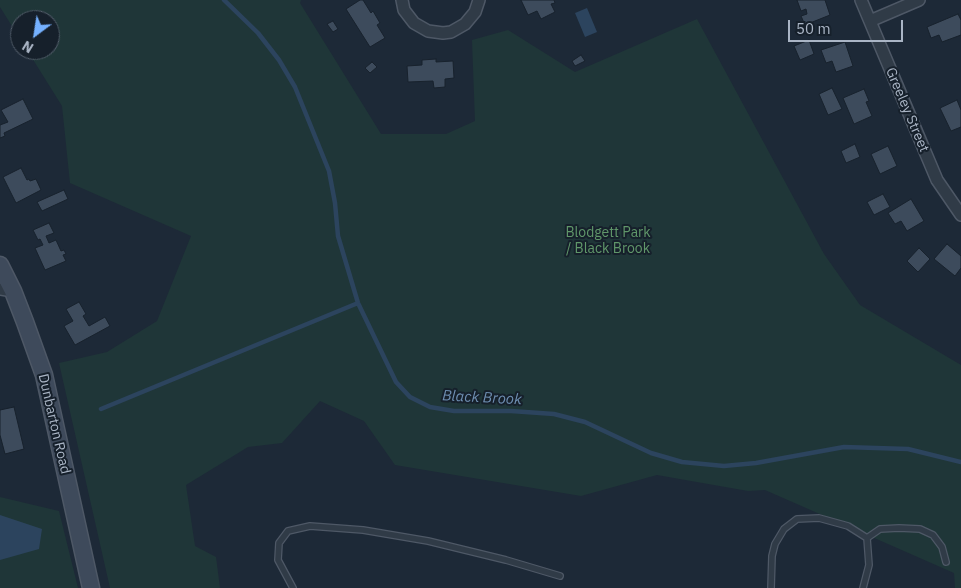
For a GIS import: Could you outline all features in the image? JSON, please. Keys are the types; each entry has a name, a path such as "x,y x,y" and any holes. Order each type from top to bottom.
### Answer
{"street":[{"path":"402,0 404,10 414,23 428,31 443,33 465,24 475,12 478,0"},
{"name":"Greeley Street","path":"861,0 937,180 961,215"},
{"path":"870,21 919,0"},
{"name":"Dunbarton Road","path":"0,265 7,290 44,375 91,588"}],"lane":[{"path":"772,588 772,556 775,544 784,529 797,519 819,518 848,526 867,538"},
{"path":"293,588 278,560 279,542 288,531 310,526 363,530 428,541 506,560 560,576"},
{"path":"867,538 880,529 920,529 934,535 942,546 946,562"},
{"path":"863,588 869,565 867,538"}],"green space":[{"name":"Blodgett Park / Black Brook","path":"0,0 301,0 300,3 381,134 446,134 475,121 472,40 508,30 575,72 697,19 824,254 860,305 961,365 961,588 955,588 954,573 765,490 748,491 657,475 581,496 395,465 364,421 320,401 282,443 248,447 186,485 195,546 216,557 220,588 110,588 59,363 107,352 157,321 191,236 70,183 62,106 33,60 60,60 60,10 10,10 10,23 0,7"},
{"path":"0,497 59,511 78,588 0,588"}],"water":[{"path":"587,8 597,32 585,37 575,13"},
{"path":"0,515 42,529 39,549 0,560"}],"building":[{"path":"363,0 371,13 373,11 380,23 377,25 385,38 370,47 346,9"},
{"path":"521,0 554,0 555,3 551,4 555,12 541,19 537,11 528,15"},
{"path":"797,0 825,0 830,15 805,25 801,16 807,14 806,9 801,11"},
{"path":"958,14 961,20 961,35 942,42 939,35 931,38 927,27"},
{"path":"333,21 338,29 333,32 327,24"},
{"path":"809,40 814,54 800,60 794,46"},
{"path":"845,42 853,66 836,72 832,61 826,63 821,50"},
{"path":"581,55 585,61 575,66 572,61"},
{"path":"436,59 436,62 453,61 454,78 445,79 445,87 434,88 433,81 408,82 407,66 422,65 422,60"},
{"path":"372,62 377,67 370,73 365,68"},
{"path":"832,88 842,109 828,115 819,94"},
{"path":"864,89 869,101 866,102 872,116 854,124 843,98"},
{"path":"23,99 33,119 4,133 5,136 0,138 0,125 8,122 1,110"},
{"path":"957,100 961,110 961,127 951,131 940,108"},
{"path":"855,144 860,157 846,163 841,151"},
{"path":"888,146 897,166 880,174 871,154"},
{"path":"21,168 27,180 36,179 41,190 16,203 3,177"},
{"path":"64,190 68,199 42,211 37,202"},
{"path":"883,194 890,207 874,215 867,202"},
{"path":"911,199 924,221 907,231 901,221 895,224 888,213"},
{"path":"49,223 54,233 46,236 49,243 56,240 61,251 64,250 66,254 63,255 66,261 45,270 35,248 43,245 33,230"},
{"path":"947,244 961,256 961,268 955,276 934,259"},
{"path":"919,248 930,259 918,272 907,261"},
{"path":"79,302 86,314 83,316 89,326 105,317 110,326 75,345 64,326 73,321 66,309"},
{"path":"14,407 24,449 5,454 0,435 0,410"}],"waterway":[{"name":"Black Brook","path":"224,0 258,33 279,60 295,87 329,171 335,203 338,236 358,303 396,382 410,397 430,407 454,411 511,411 554,414 585,422 651,453 682,462 724,466 756,463 844,447 908,449 961,462"},
{"path":"101,409 358,303"}]}
